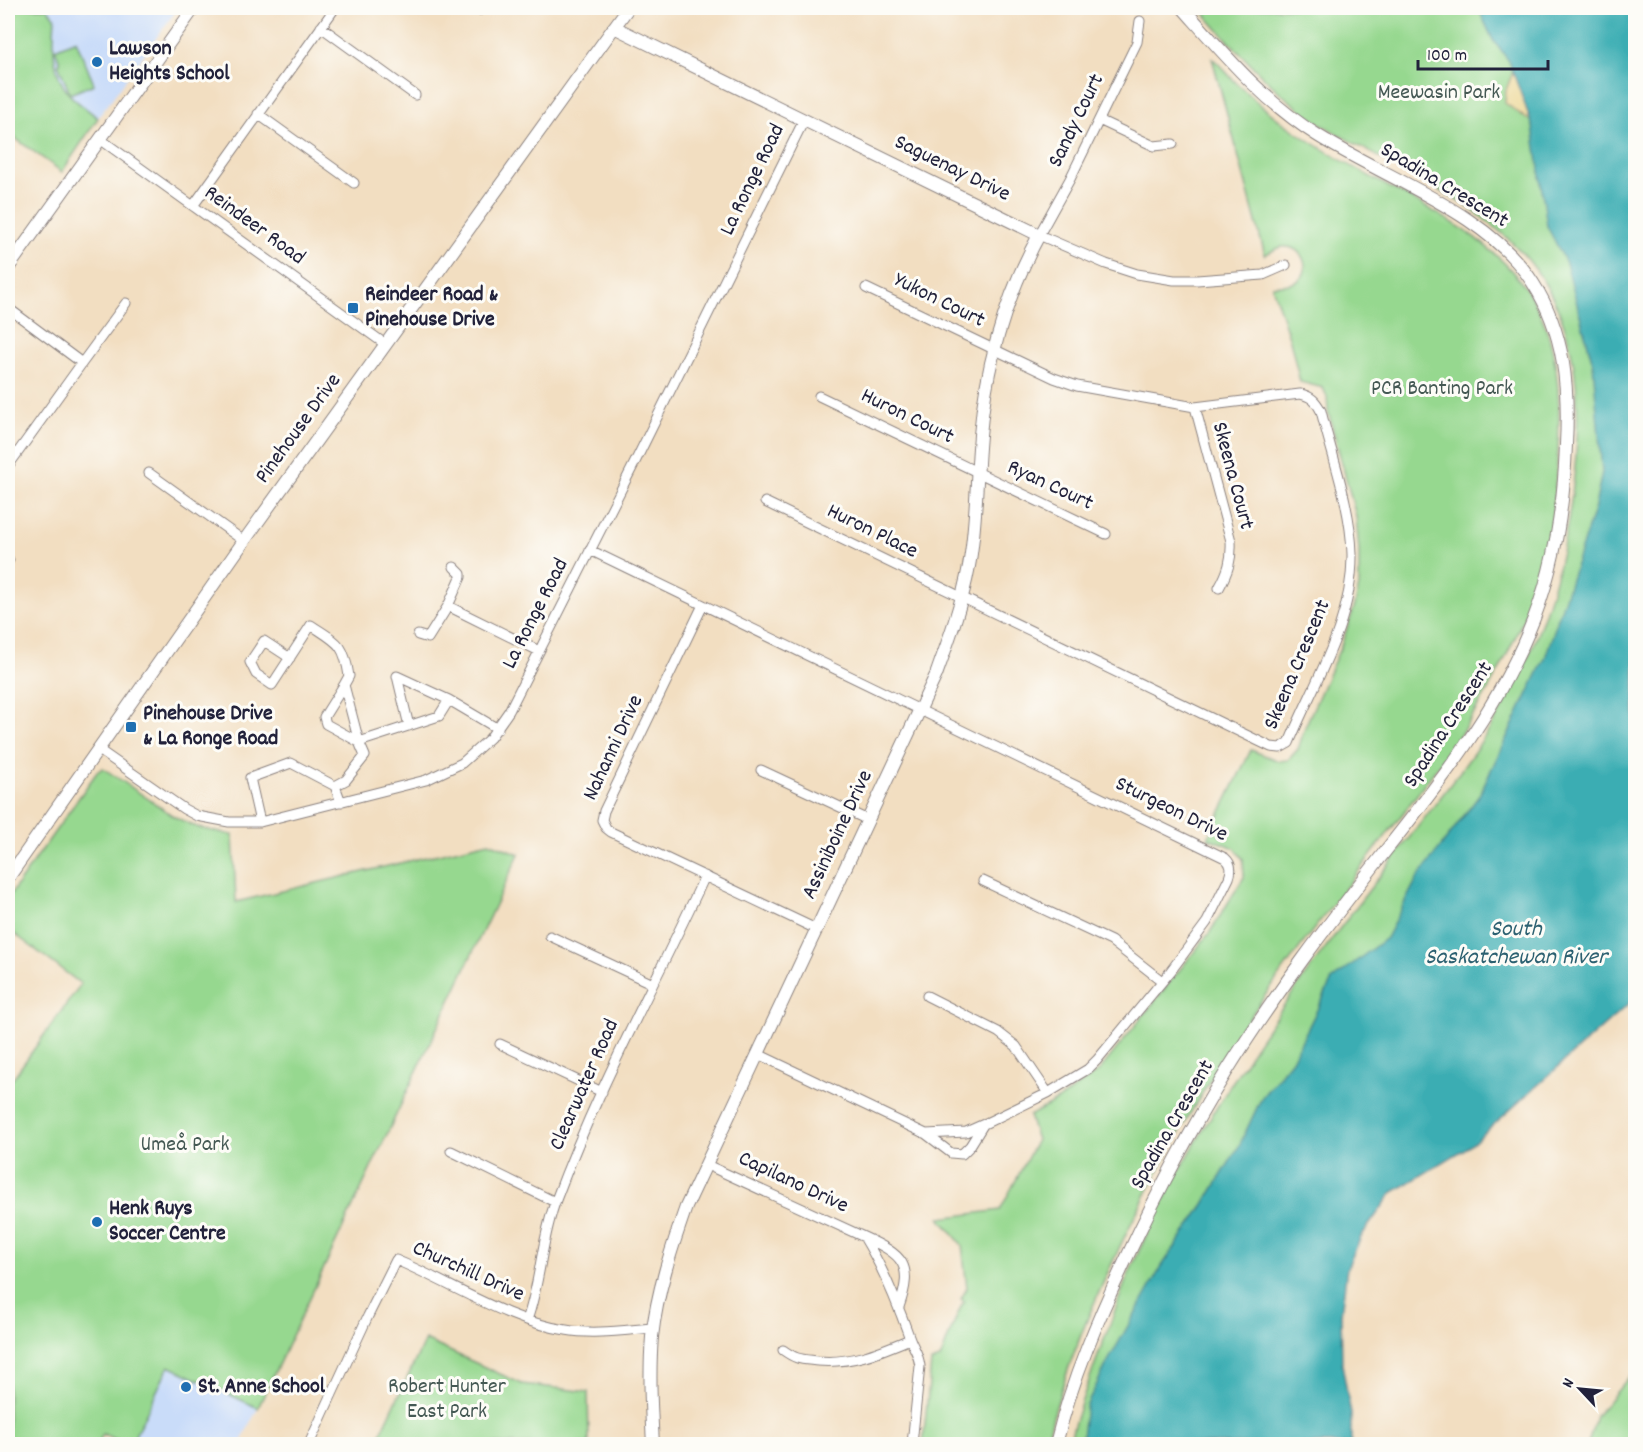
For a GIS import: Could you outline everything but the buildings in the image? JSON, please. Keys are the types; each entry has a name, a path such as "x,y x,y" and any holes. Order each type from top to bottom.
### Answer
{"street":[{"path":"8,268 194,8"},
{"path":"193,206 334,8"},
{"name":"Pinehouse Drive","path":"8,878 244,541 628,8"},
{"name":"Spadina Crescent","path":"1056,1444 1084,1354 1113,1287 1163,1182 1228,1069 1337,913 1461,753 1496,700 1529,631 1550,568 1564,491 1567,421 1563,356 1550,310 1531,279 1510,253 1477,226 1314,134 1248,80 1183,8"},
{"name":"Sandy Court","path":"1039,235 1100,120 1137,42 1140,21"},
{"path":"321,27 415,95"},
{"name":"Saguenay Drive","path":"614,27 1039,235 1126,271 1174,280 1197,280 1263,275 1286,265"},
{"path":"258,114 354,183"},
{"name":"La Ronge Road","path":"99,750 184,809 197,816 229,822 260,822 341,802 426,780 462,763 498,729 509,711 804,120"},
{"path":"1100,120 1154,146 1173,144"},
{"name":"Reindeer Road","path":"100,139 385,344"},
{"name":"Assiniboine Drive","path":"653,1444 651,1399 654,1328 659,1293 669,1255 686,1207 936,675 963,598 975,526 984,406 995,350 1014,289 1039,235"},
{"name":"Yukon Court","path":"866,288 995,350"},
{"path":"8,466 126,303"},
{"path":"8,308 82,363"},
{"name":"Skeena Crescent","path":"963,598 1271,747 1280,748 1289,743 1340,627 1351,574 1352,553 1347,514 1321,411 1311,397 1300,394 1195,406 1077,386 1054,378 995,350"},
{"name":"Huron Court","path":"819,396 978,474"},
{"name":"Skeena Court","path":"1195,406 1231,541 1232,557 1227,574 1219,588"},
{"path":"149,473 244,541"},
{"name":"Ryan Court","path":"978,474 1106,534"},
{"name":"Huron Place","path":"765,502 963,598"},
{"path":"590,550 921,710"},
{"path":"418,635 428,638 448,606 461,577 454,567"},
{"name":"Nahanni Drive","path":"703,605 604,811 602,820 611,832 816,929"},
{"path":"448,606 539,651"},
{"path":"290,658 264,641 250,662 256,674 272,685 290,658 311,626 338,643 346,655 350,676 324,717 326,724 359,741 439,716 449,700"},
{"path":"410,726 397,676 449,700 498,729"},
{"path":"335,786 346,780 365,756 344,685"},
{"name":"Sturgeon Drive","path":"921,710 1228,860 1232,870 1207,922 1162,981 1088,1069 1048,1093 966,1132 926,1134"},
{"path":"260,822 250,778 291,763 335,786 341,802"},
{"path":"761,770 868,820"},
{"name":"Clearwater Road","path":"527,1320 533,1305 539,1268 555,1202 602,1092 705,876"},
{"path":"983,881 1111,941 1162,981"},
{"path":"550,936 653,984"},
{"path":"927,996 998,1032 1016,1046 1048,1093"},
{"path":"500,1044 602,1092"},
{"name":"Sturgeon Drive","path":"758,1054 926,1134 951,1153 962,1154 984,1124"},
{"path":"451,1151 555,1202"},
{"name":"Capilano Drive","path":"707,1165 886,1247 900,1259 906,1271 906,1288 899,1307"},
{"name":"Capilano Drive","path":"864,1237 899,1307 910,1339 919,1353 920,1366 912,1444"},
{"name":"Churchill Drive","path":"309,1444 396,1260 527,1320 556,1328 583,1332 654,1328"},
{"path":"783,1350 794,1358 834,1362 873,1355 910,1339"}],"shaded area":[{"name":"Lawson Heights School","path":"47,8 178,8 98,118 69,94 59,77 52,48 55,18"},
{"name":"St. Anne School","path":"169,1366 258,1408 240,1444 131,1444"}],"green space":[{"path":"8,8 47,8 55,18 54,58 63,86 69,94 98,118 62,172 8,133"},
{"name":"Meewasin Park","path":"1199,8 1494,8 1511,46 1595,339 1611,480 1584,568 1496,778 1091,1444 1069,1444 1084,1394 1127,1278 1153,1221 1199,1136 1287,1001 1465,765 1492,725 1516,683 1540,628 1557,572 1569,514 1576,455 1576,382 1567,335 1549,291 1536,270 1515,245 1461,203 1340,135 1296,106 1252,66"},
{"path":"76,40 94,84 70,94 58,64 60,63 55,49"},
{"name":"PCR Banting Park","path":"1212,58 1254,100 1295,131 1349,165 1444,217 1482,243 1516,276 1530,295 1547,331 1558,390 1558,451 1547,547 1527,611 1502,664 1477,708 1420,791 1265,996 1197,1102 1152,1183 1112,1263 1070,1365 1046,1444 923,1444 931,1362 940,1359 964,1301 961,1299 967,1288 962,1245 940,1218 1000,1210 1037,1140 1029,1116 1058,1100 1099,1071 1210,932 1244,877 1243,859 1235,848 1208,838 1251,750 1279,761 1288,760 1298,749 1305,727 1341,646 1359,586 1356,516 1328,411 1327,397 1323,388 1300,382 1290,340 1272,286 1294,283 1301,278 1305,266 1304,260 1296,250 1289,247 1273,250 1265,255"},
{"name":"Umeå Park","path":"103,768 175,817 199,828 233,835 236,902 489,842 519,854 258,1408 169,1366 131,1444 103,1434 98,1444 8,1444 8,1085 81,984 8,929 8,898 97,772"},
{"name":"Robert Hunter East Park","path":"425,1340 522,1384 588,1392 589,1444 376,1444"},
{"path":"1635,1370 1635,1444 1588,1444 1596,1416"}],"sand":[{"path":"1515,67 1533,120 1527,119 1505,103 1506,90"}],"water":[{"name":"South Saskatchewan River","path":"1478,8 1635,8 1635,998 1470,1146 1392,1193 1362,1235 1347,1268 1341,1314 1342,1364 1351,1414 1351,1444 1081,1444 1086,1407 1107,1363 1162,1266 1201,1209 1238,1148 1262,1097 1292,1060 1332,980 1386,938 1418,877 1478,797 1545,658 1595,507 1602,472 1593,364 1566,263 1547,226 1533,127 1509,61 1493,40"}],"place":[{"name":"Lawson Heights School","path":"97,62"},
{"name":"Reindeer Road & Pinehouse Drive","path":"353,308"},
{"name":"Pinehouse Drive & La Ronge Road","path":"131,727"},
{"name":"Henk Ruys Soccer Centre","path":"97,1222"},
{"name":"St. Anne School","path":"186,1387"}]}
